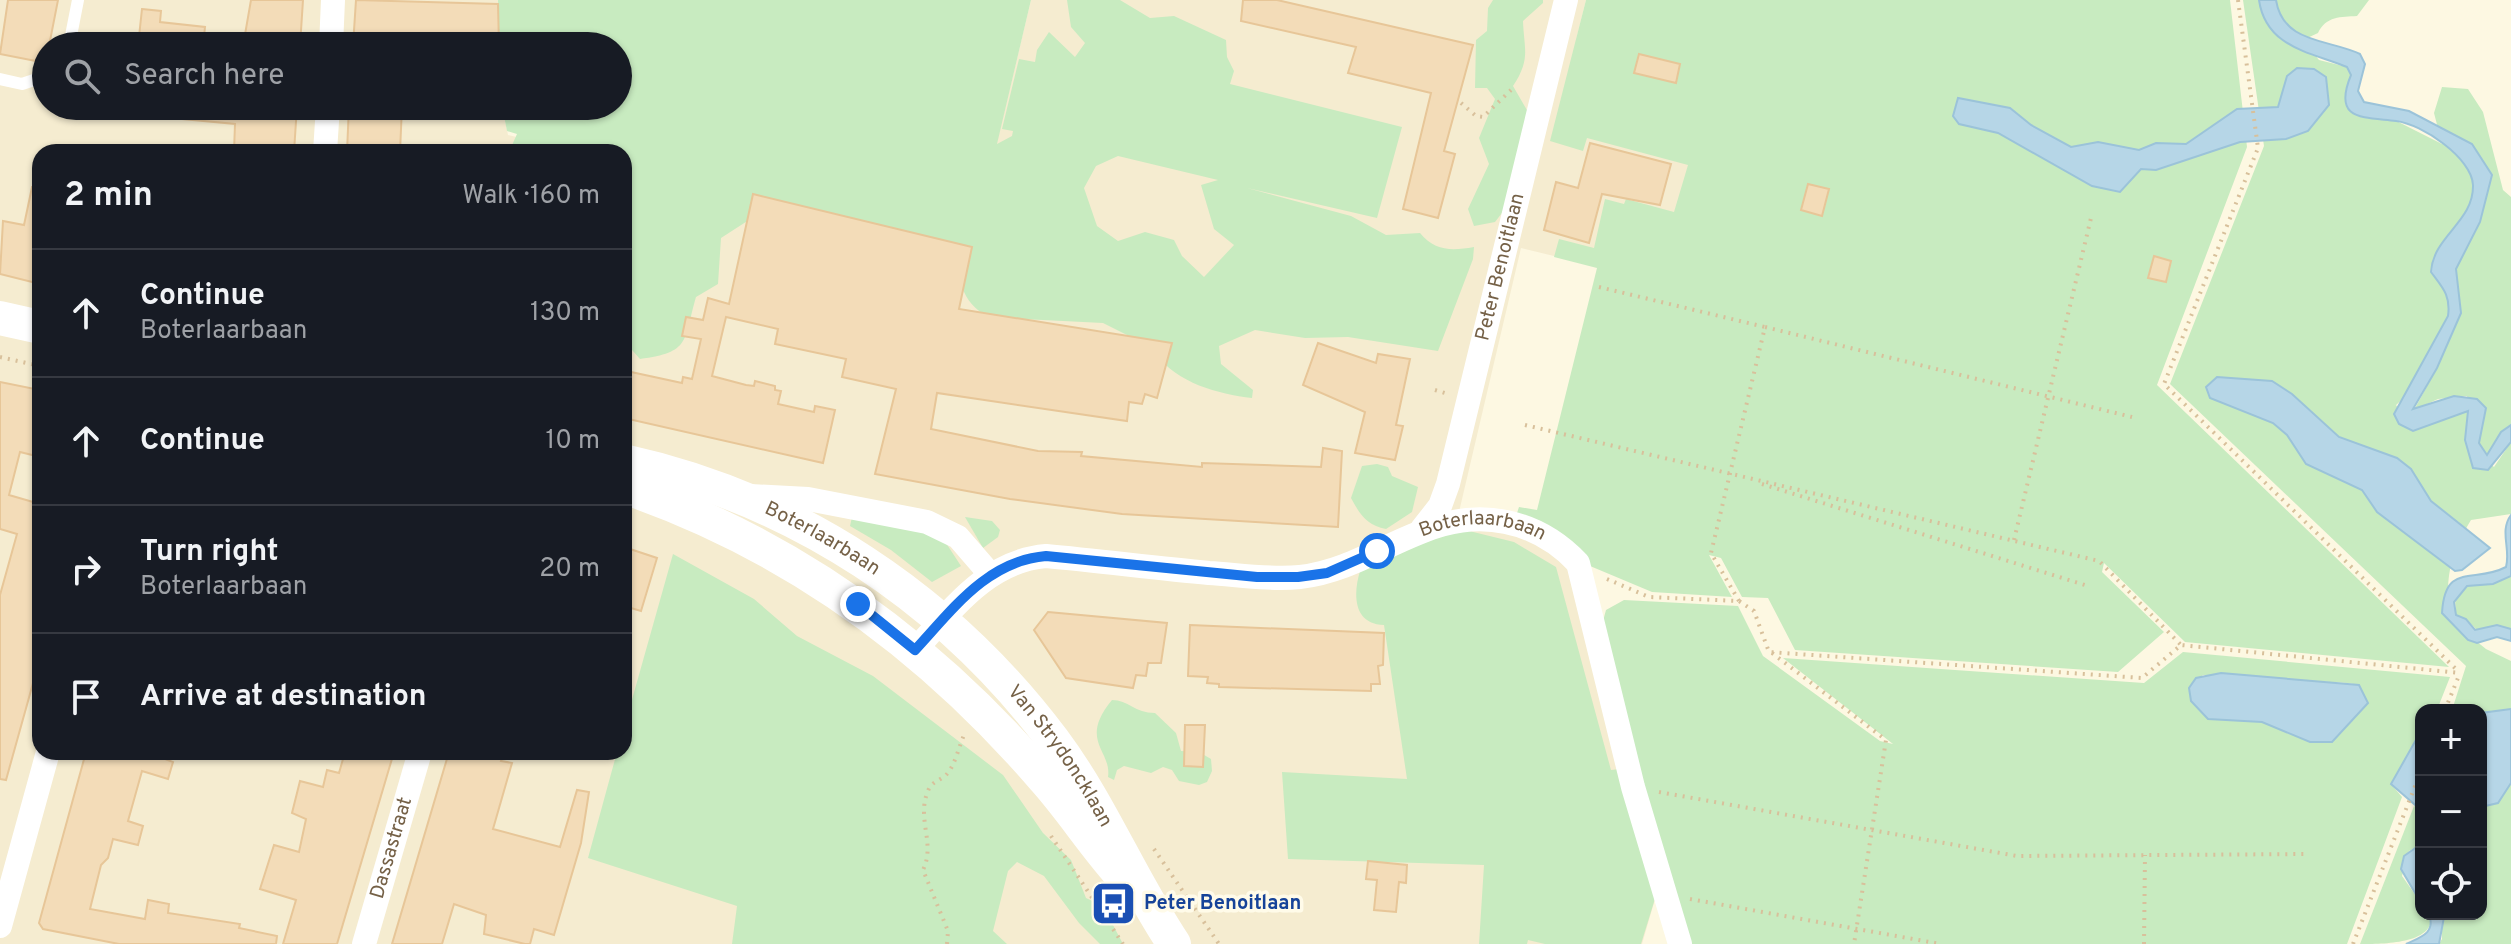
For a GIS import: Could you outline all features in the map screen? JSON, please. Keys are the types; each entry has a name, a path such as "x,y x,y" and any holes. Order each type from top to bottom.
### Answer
{"main road":[{"path":"0,318 32,325"},
{"path":"0,338 32,345"},
{"name":"Boterlaarbaan","path":"632,463 740,496 833,543 944,619"},
{"name":"Boterlaarbaan","path":"632,490 668,502 769,549 858,604 915,650"},
{"name":"Van Strydoncklaan","path":"944,619 1053,740 1108,824 1152,910 1174,944"},
{"name":"Van Strydoncklaan","path":"915,650 989,718 1027,760 1090,841 1152,910"}],"street":[{"path":"332,32 333,0"},
{"name":"Peter Benoitlaan","path":"1422,529 1440,506 1451,471 1566,0"},
{"path":"326,144 327,120"},
{"path":"740,496 808,499 927,522 958,537 990,574"},
{"name":"Boterlaarbaan","path":"944,619 990,574 1024,558 1046,556 1257,577 1298,577 1352,563 1422,529 1468,518 1506,522 1562,545 1578,563"},
{"path":"1578,563 1633,787 1680,944"},
{"path":"915,650 944,619"},
{"path":"0,926 46,760"},
{"name":"Dassastraat","path":"364,944 418,760"}],"lane":[{"path":"72,32 78,0"},
{"path":"0,79 22,84 32,81"}],"path":[{"path":"2238,0 2258,148 2164,384 2460,673"},
{"path":"1461,103 1476,116 1483,117 1511,90"},
{"path":"2014,540 2091,218"},
{"path":"1599,287 2132,417"},
{"path":"1765,327 1711,553 1739,601 1754,611 1769,652 1886,740 1854,944"},
{"path":"0,357 32,364"},
{"path":"1525,425 2099,561 2181,645 2460,673"},
{"path":"1730,474 2088,586"},
{"path":"1578,563 1649,597 1739,601"},
{"path":"1769,652 2142,678 2181,645"},
{"path":"2447,704 2460,673"},
{"path":"947,944 948,931 923,870 930,852 924,810 927,792 932,783 948,773 965,733 976,744"},
{"path":"2353,944 2419,776"},
{"path":"1633,787 2017,856 2309,854"},
{"path":"1047,830 1123,944"},
{"path":"2144,944 2145,855"},
{"path":"1667,895 1941,944"}],"shaded area":[{"path":"0,0 498,0 499,32 32,32 32,120 505,120 508,135 547,144 32,144 32,760 632,760 632,166 972,246 1031,0 1586,0 1576,40 1757,83 1706,293 1521,248 1459,512 1550,549 1571,574 1658,889 1642,944 0,944"}],"green space":[{"path":"498,0 1031,0 997,144 1012,136 1013,131 1002,129 1019,59 1035,62 1037,50 1049,32 1075,57 1085,43 1071,27 1067,0 1120,0 1150,18 1174,16 1226,40 1227,57 1234,71 1230,84 1402,127 1377,218 1247,188 1351,216 1386,235 1420,233 1444,248 1474,247 1473,259 1438,351 1348,337 1305,338 1255,330 1219,346 1221,364 1253,390 1252,398 1226,394 1187,380 1156,354 1159,341 1129,336 1103,323 1023,319 1017,324 987,316 972,304 962,287 960,272 964,245 955,243 951,251 766,209 721,238 718,284 696,297 686,335 677,348 640,359 632,350 632,144 513,144 517,134 507,131 505,120 632,120 632,32 499,32","holes":["1118,156 1218,180 1201,185 1214,229 1234,245 1204,277 1182,256 1174,240 1145,232 1118,241 1097,226 1084,188 1096,166"]},
{"path":"1493,0 1543,0 1543,3 1523,21 1524,61 1513,86 1528,112 1505,209 1495,222 1474,226 1468,209 1489,164 1479,138 1495,99 1487,88 1475,88 1476,40 1487,31 1488,8"},
{"path":"1586,0 2230,0 2247,147 2157,385 2449,667 2185,642 2104,563 2102,572 2164,632 2118,672 1795,650 1768,598 1742,597 1721,558 1709,555 1732,597 1652,592 1590,566 1516,516 1519,507 1537,510 1597,268 1554,257 1559,239 1594,248 1605,199 1624,204 1626,199 1674,212 1688,165 1587,138 1583,151 1550,141","holes":["1639,55 1680,64 1676,82 1635,73"]},
{"path":"2243,0 2369,0 2357,16 2330,20 2318,33 2303,40 2319,60 2347,67 2351,75 2345,95 2442,144 2434,113 2442,87 2468,89 2483,112 2503,190 2511,197 2511,425 2501,432 2487,455 2481,449 2467,396 2438,399 2414,410 2437,368 2396,405 2413,431 2468,411 2465,440 2494,467 2511,442 2511,514 2471,520 2453,557 2448,592 2450,620 2486,649 2511,661 2511,709 2487,712 2487,704 2454,704 2466,666 2170,384 2264,146"},
{"path":"1377,464 1388,467 1392,476 1418,487 1412,512 1386,529 1365,518 1351,498 1362,466"},
{"path":"852,517 924,532 946,543 961,566 932,582 891,550 850,526"},
{"path":"965,517 992,521 1000,530 998,537 983,548"},
{"path":"1457,528 1514,542 1556,567 1611,770 1620,769 1658,889 1641,944 1545,944 1528,940 1527,944 1479,944 1484,865 1288,859 1282,772 1407,779 1384,625 1374,623 1361,614 1356,589 1360,571"},
{"path":"673,554 754,599 797,636 873,676 1003,775 1043,833 1071,860 1086,898 1103,906 1123,944 1100,944 1079,923 1044,876 1017,862 1008,871 993,931 1007,944 732,944 737,906 588,858 615,760 632,760 632,700"},
{"path":"2511,576 2511,629 2497,625 2478,631 2466,619 2456,615 2455,597 2467,585 2493,584"},
{"path":"1624,600 1738,606 1763,656 1880,741 1893,744 1783,658 2144,683 2183,652 2450,677 2439,704 2415,704 2415,742 2391,784 2402,797 2347,944 1688,944 1640,780 1603,621 1606,610","holes":["2203,675 2359,685 2367,703 2341,733 2310,742 2262,722 2208,719 2192,702 2189,688"]},
{"path":"1112,700 1155,713 1176,733 1181,751 1199,752 1211,759 1212,771 1207,782 1199,785 1179,781 1172,770 1163,767 1151,773 1124,766 1117,770 1114,780 1108,777 1106,759 1097,735 1102,714"},
{"path":"2511,783 2511,944 2439,944 2442,920 2487,920 2487,806 2498,803"},
{"path":"2414,806 2415,848 2409,851 2402,876 2415,894 2415,920 2431,920 2430,925 2416,937 2405,940 2360,944"}],"water":[{"path":"2259,0 2276,0 2280,14 2297,32 2360,54 2365,64 2358,91 2364,102 2409,111 2472,144 2492,175 2480,222 2456,269 2461,313 2437,368 2413,409 2454,396 2477,399 2486,408 2479,443 2487,455 2501,432 2511,425 2511,442 2488,470 2473,468 2465,440 2468,411 2413,431 2399,424 2394,414 2448,316 2447,297 2431,272 2433,259 2472,198 2470,175 2455,154 2419,128 2354,114 2345,101 2351,75 2347,67 2305,52 2280,38 2263,16"},
{"path":"2297,68 2314,69 2326,77 2329,105 2308,131 2286,139 2240,142 2156,170 2141,169 2120,192 2092,186 1998,133 1959,124 1953,116 1958,98 2010,108 2031,125 2071,147 2098,142 2139,150 2156,143 2186,144 2237,109 2278,107 2287,76"},
{"path":"2217,377 2272,381 2292,394 2339,437 2397,458 2411,469 2431,501 2490,548 2462,570 2455,571 2377,512 2362,490 2306,464 2287,435 2273,423 2210,398 2206,387"},
{"path":"2511,515 2511,576 2493,584 2467,586 2454,602 2456,615 2466,619 2475,630 2497,625 2511,629 2511,641 2497,637 2477,643 2468,640 2442,613 2444,597 2455,580 2506,567 2505,534"},
{"path":"2221,673 2359,685 2368,703 2332,742 2310,742 2262,722 2208,719 2191,701 2189,688 2196,678"},
{"path":"2511,709 2511,783 2498,803 2487,806 2487,776 2487,712"},
{"path":"2415,742 2415,805 2391,784"},
{"path":"2415,848 2415,893 2401,869 2404,856"},
{"path":"2431,920 2443,920 2439,944 2406,944 2422,936"}],"building":[{"path":"8,0 58,0 52,32 32,32 32,60 0,54"},
{"path":"251,0 303,0 301,32 245,32"},
{"path":"356,0 498,4 499,32 354,32"},
{"path":"1243,0 1277,0 1473,45 1444,151 1455,154 1438,218 1403,209 1431,93 1348,73 1356,47 1241,21"},
{"path":"142,9 161,11 160,22 205,27 204,32 140,32"},
{"path":"1639,54 1680,64 1676,83 1634,73"},
{"path":"193,120 296,120 295,144 234,144 235,124"},
{"path":"348,120 401,120 400,144 347,144"},
{"path":"1590,143 1671,164 1660,205 1602,194 1589,243 1544,230 1556,182 1578,188"},
{"path":"1808,184 1829,189 1822,216 1801,210"},
{"path":"32,187 32,282 0,274 3,221 24,225"},
{"path":"753,194 972,247 959,309 1172,343 1157,398 1145,394 1142,404 1129,402 1127,421 937,393 931,429 1038,451 1082,452 1081,456 1202,467 1202,463 1321,467 1323,448 1342,451 1338,527 1122,514 1010,499 875,474 896,389 842,377 846,359 775,344 778,329 726,317 712,376 746,385 754,386 755,381 775,386 775,390 781,391 778,404 814,412 815,406 835,410 823,463 632,420 632,372 682,383 683,377 692,379 701,339 682,336 686,317 703,320 708,298 729,304"},
{"path":"2154,256 2171,261 2166,282 2148,278"},
{"path":"1318,343 1376,363 1378,354 1410,359 1396,425 1403,426 1395,460 1355,453 1365,412 1303,385"},
{"path":"0,382 32,388 32,455 20,452 9,495 32,502 32,687 6,780 0,779 0,595 17,534 0,529"},
{"path":"632,550 657,558 641,611 632,608"},
{"path":"1048,612 1167,623 1161,663 1148,663 1146,676 1136,675 1133,688 1066,678 1034,630"},
{"path":"1190,625 1384,633 1383,665 1378,666 1380,684 1371,684 1371,691 1219,687 1219,684 1207,683 1208,677 1188,676"},
{"path":"1185,725 1205,725 1203,767 1184,766"},
{"path":"84,760 168,760 173,762 168,779 142,771 128,821 143,826 138,845 113,839 108,858 101,865 90,909 145,919 148,900 169,904 168,913 240,924 239,928 277,936 276,944 119,944 43,929 39,923"},
{"path":"343,760 392,760 337,944 283,944 296,900 260,889 274,845 299,852 306,819 292,813 300,781 323,787 327,770 339,773"},
{"path":"447,760 501,760 512,763 493,829 560,847 577,790 589,792 581,843 554,935 534,929 530,944 525,944 484,934 486,915 454,904 442,944 392,944"},
{"path":"1368,861 1407,865 1406,883 1399,882 1396,912 1374,910 1377,880 1366,879"}],"place":[{"name":"Peter Benoitlaan","path":"1113,904"}],"route":[{"path":"858,604 915,650 990,574 1024,558 1046,556 1257,577 1298,577 1327,573 1377,551"}]}
